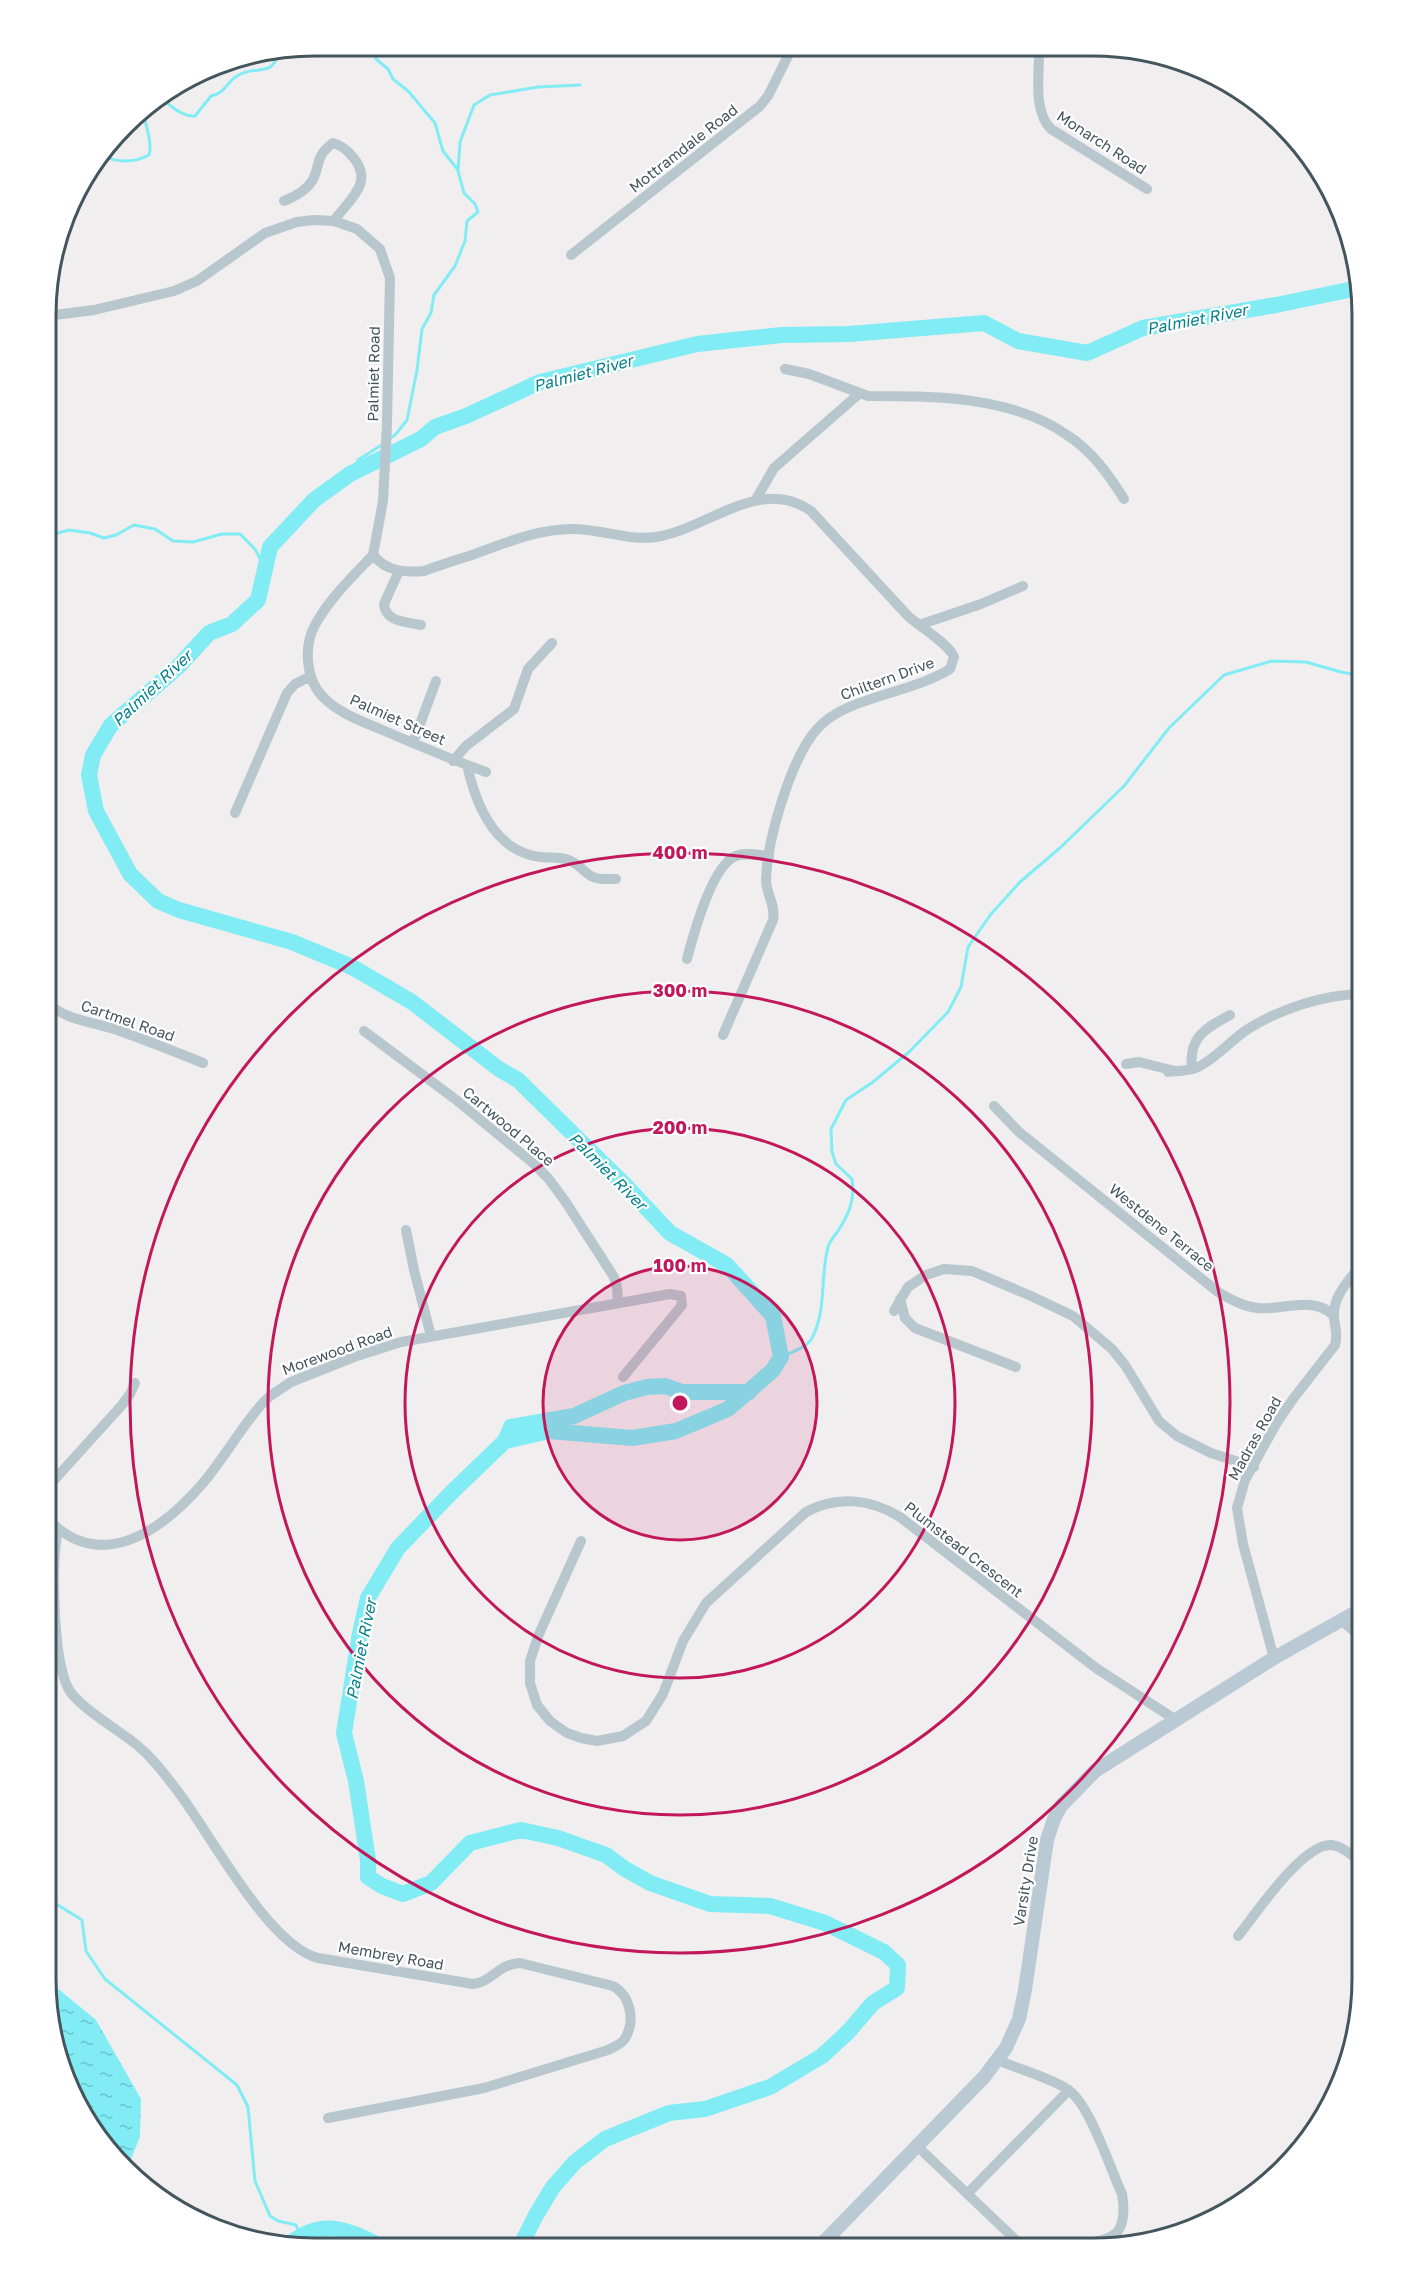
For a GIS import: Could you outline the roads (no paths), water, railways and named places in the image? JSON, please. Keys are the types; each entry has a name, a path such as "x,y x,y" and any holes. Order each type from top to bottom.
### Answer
{"street":[{"name":"Mottramdale Road","path":"571,255 760,106 768,96 788,56"},
{"name":"Monarch Road","path":"1039,56 1040,109 1043,121 1051,129 1147,189"},
{"path":"284,201 308,187 313,180 321,155 330,146 337,144 354,159 360,170 362,184 334,221"},
{"name":"Palmiet Road","path":"56,315 94,310 174,291 197,281 254,240 276,228 314,220 334,221 357,229 371,239 380,249 390,278 383,501 373,555"},
{"path":"785,369 809,374 868,396 931,396 968,399 1040,421 1067,434 1080,445 1111,479 1125,500"},
{"path":"755,501 774,468 860,393"},
{"name":"Chiltern Drive","path":"399,571 424,571 516,538 556,530 585,529 657,537 755,501 783,499 802,505 811,511 918,625 948,647 954,657 953,666 945,673 849,707 819,727 807,743 775,824 766,887 773,905 773,920 723,1035"},
{"path":"235,813 287,693 295,684 311,676 308,660 314,626 326,607 373,555 378,562 399,571 384,604 388,615 421,625"},
{"path":"918,625 981,604 1023,586"},
{"path":"453,760 466,746 514,709 528,669 552,643"},
{"name":"Palmiet Street","path":"311,676 324,699 339,709 413,743 486,772"},
{"path":"413,743 436,681"},
{"path":"467,765 472,788 483,813 498,834 512,848 533,856 574,862 593,877 615,879"},
{"path":"687,959 701,910 730,859 740,855 769,856"},
{"path":"1126,1064 1139,1062 1172,1072 1192,1069 1212,1058 1227,1043 1278,1011 1352,994"},
{"name":"Cartmel Road","path":"56,1009 70,1016 118,1030 203,1063"},
{"path":"1192,1069 1192,1051 1202,1030 1230,1015"},
{"name":"Cartwood Place","path":"364,1031 488,1125 548,1178 614,1277 618,1303"},
{"name":"Westdene Terrace","path":"994,1106 1019,1132 1218,1292 1237,1303 1256,1308 1311,1305 1326,1309 1333,1315"},
{"path":"406,1230 431,1336"},
{"path":"894,1311 908,1287 936,1270 954,1268 978,1273 1060,1309 1081,1321 1112,1348 1129,1371 1159,1421 1189,1442 1211,1453 1254,1467"},
{"path":"1333,1315 1337,1297 1352,1277"},
{"name":"Morewood Road","path":"56,1528 86,1544 99,1546 118,1545 134,1539 184,1503 203,1482 254,1412 281,1388 354,1357 401,1342 431,1336 670,1294 681,1296 683,1300 678,1310 623,1377"},
{"path":"900,1299 905,1318 915,1328 1016,1368"},
{"name":"Madras Road","path":"1274,1658 1243,1544 1238,1508 1242,1490 1267,1439 1293,1398 1335,1345 1337,1330 1333,1315"},
{"path":"56,1479 122,1405 135,1383"},
{"name":"Plumstead Crescent","path":"581,1541 539,1634 530,1671 533,1694 541,1711 558,1728 581,1738 597,1741 611,1739 634,1731 646,1722 663,1694 682,1641 706,1604 806,1512 818,1506 849,1500 878,1505 900,1516 1096,1668 1176,1720"},
{"name":"Membrey Road","path":"56,1538 58,1530"},
{"name":"Membrey Road","path":"56,1608 63,1674 69,1690 83,1705 150,1757 181,1795 245,1889 269,1919 299,1950 318,1958 473,1984 486,1980 510,1964 520,1964 613,1986 621,1990 628,2001 630,2009 628,2030 624,2039 608,2050 484,2088 328,2118"},
{"name":"Varsity Drive","path":"828,2238 984,2078 1011,2038 1019,2019 1025,1990 1045,1851 1057,1812 1075,1789 1095,1771 1274,1658 1352,1614"},
{"path":"1341,1620 1352,1630"},
{"path":"1238,1936 1281,1881 1315,1850 1325,1846 1339,1847 1352,1857"},
{"path":"998,2060 1069,2090 1085,2109 1122,2194 1124,2208 1121,2223 1113,2238"},
{"path":"967,2194 1069,2090"},
{"path":"917,2146 1011,2238"}],"water":[{"path":"56,1987 96,2020 141,2099 140,2136 130,2162 90,2109 75,2078 64,2046 60,2030"}],"waterway":[{"path":"375,56 388,69 393,79 408,91 435,123 443,151 458,170"},
{"path":"166,102 181,113 195,116 211,96 219,93 234,78 246,72 270,67 277,58"},
{"path":"388,440 407,420 422,329 431,313 434,295 455,266 465,241 467,221 478,212 475,204 464,193 458,171 460,142 474,105 490,95 538,87 580,85"},
{"path":"108,158 126,161 138,160 149,155 150,144 145,119"},
{"name":"Palmiet River","path":"524,2238 553,2187 575,2162 605,2139 669,2113 705,2109 770,2087 822,2056 848,2032 873,2003 897,1988 898,1965 884,1952 825,1923 770,1906 710,1904 650,1883 606,1855 558,1838 521,1830 470,1843 431,1883 403,1894 382,1886 368,1877 368,1860 356,1781 344,1733 368,1598 398,1548 505,1441 549,1431 632,1438 676,1431 728,1409 772,1371 781,1357 773,1316 727,1265 670,1233 626,1186 518,1080 499,1069 412,1002 352,967 292,942 179,910 158,901 130,874 96,811 89,775 93,755 111,725 178,667 209,633 232,624 258,600 270,547 314,500 350,474 421,439 435,427 466,416 540,382 697,344 782,335 849,334 984,323 1018,341 1087,353 1143,328 1351,289"},
{"path":"353,473 358,460 383,444"},
{"path":"56,534 69,530 104,538 116,535 134,525 155,529 173,541 193,542 222,534 240,534 255,549 265,568"},
{"path":"781,1357 803,1347 810,1341 817,1327 822,1304 828,1247 845,1219 852,1200 852,1179 836,1164 832,1152 831,1129 846,1100 873,1082 909,1052 948,1012 961,987 968,947 991,914 1020,882 1061,847 1124,786 1169,728 1224,675 1272,661 1306,662 1352,674"},
{"path":"505,1441 511,1427 574,1416 624,1393 647,1387 665,1386 682,1392 749,1392"},
{"path":"56,1904 82,1920 86,1951 105,1979 237,2085 248,2107 255,2181 270,2216 278,2221 296,2225 300,2235"},
{"name":"Palmiet River","path":"298,2238 322,2229 344,2231 362,2238"}]}
